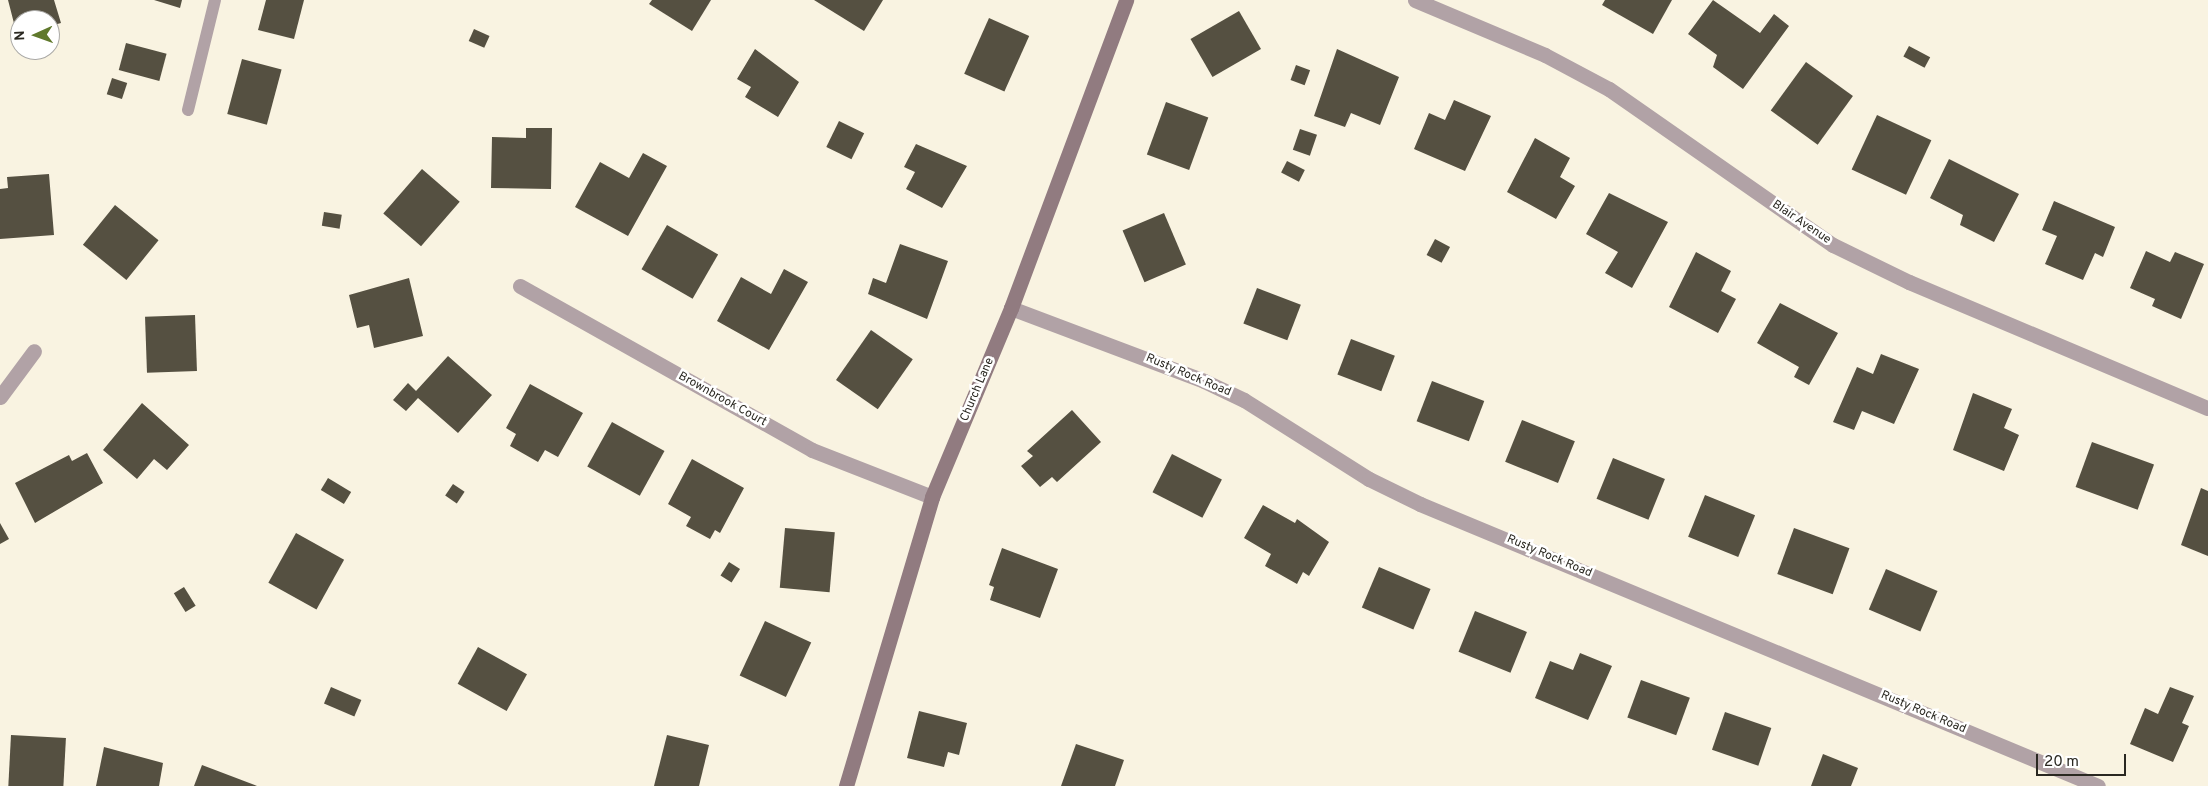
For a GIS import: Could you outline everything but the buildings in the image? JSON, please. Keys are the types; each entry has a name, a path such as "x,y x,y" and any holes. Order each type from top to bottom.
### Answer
{"street":[{"name":"Church Lane","path":"846,786 932,497 1012,308 1126,0"},
{"name":"Blair Avenue","path":"1415,0 1545,54 1609,89 1833,245 1909,282 2208,408"},
{"name":"Brownbrook Court","path":"520,286 812,450 932,497"},
{"name":"Rusty Rock Road","path":"1012,308 1204,380 1244,400 1369,479 1420,504 2098,786"},
{"path":"0,397 34,352"}],"lane":[{"path":"188,110 215,0"}]}
